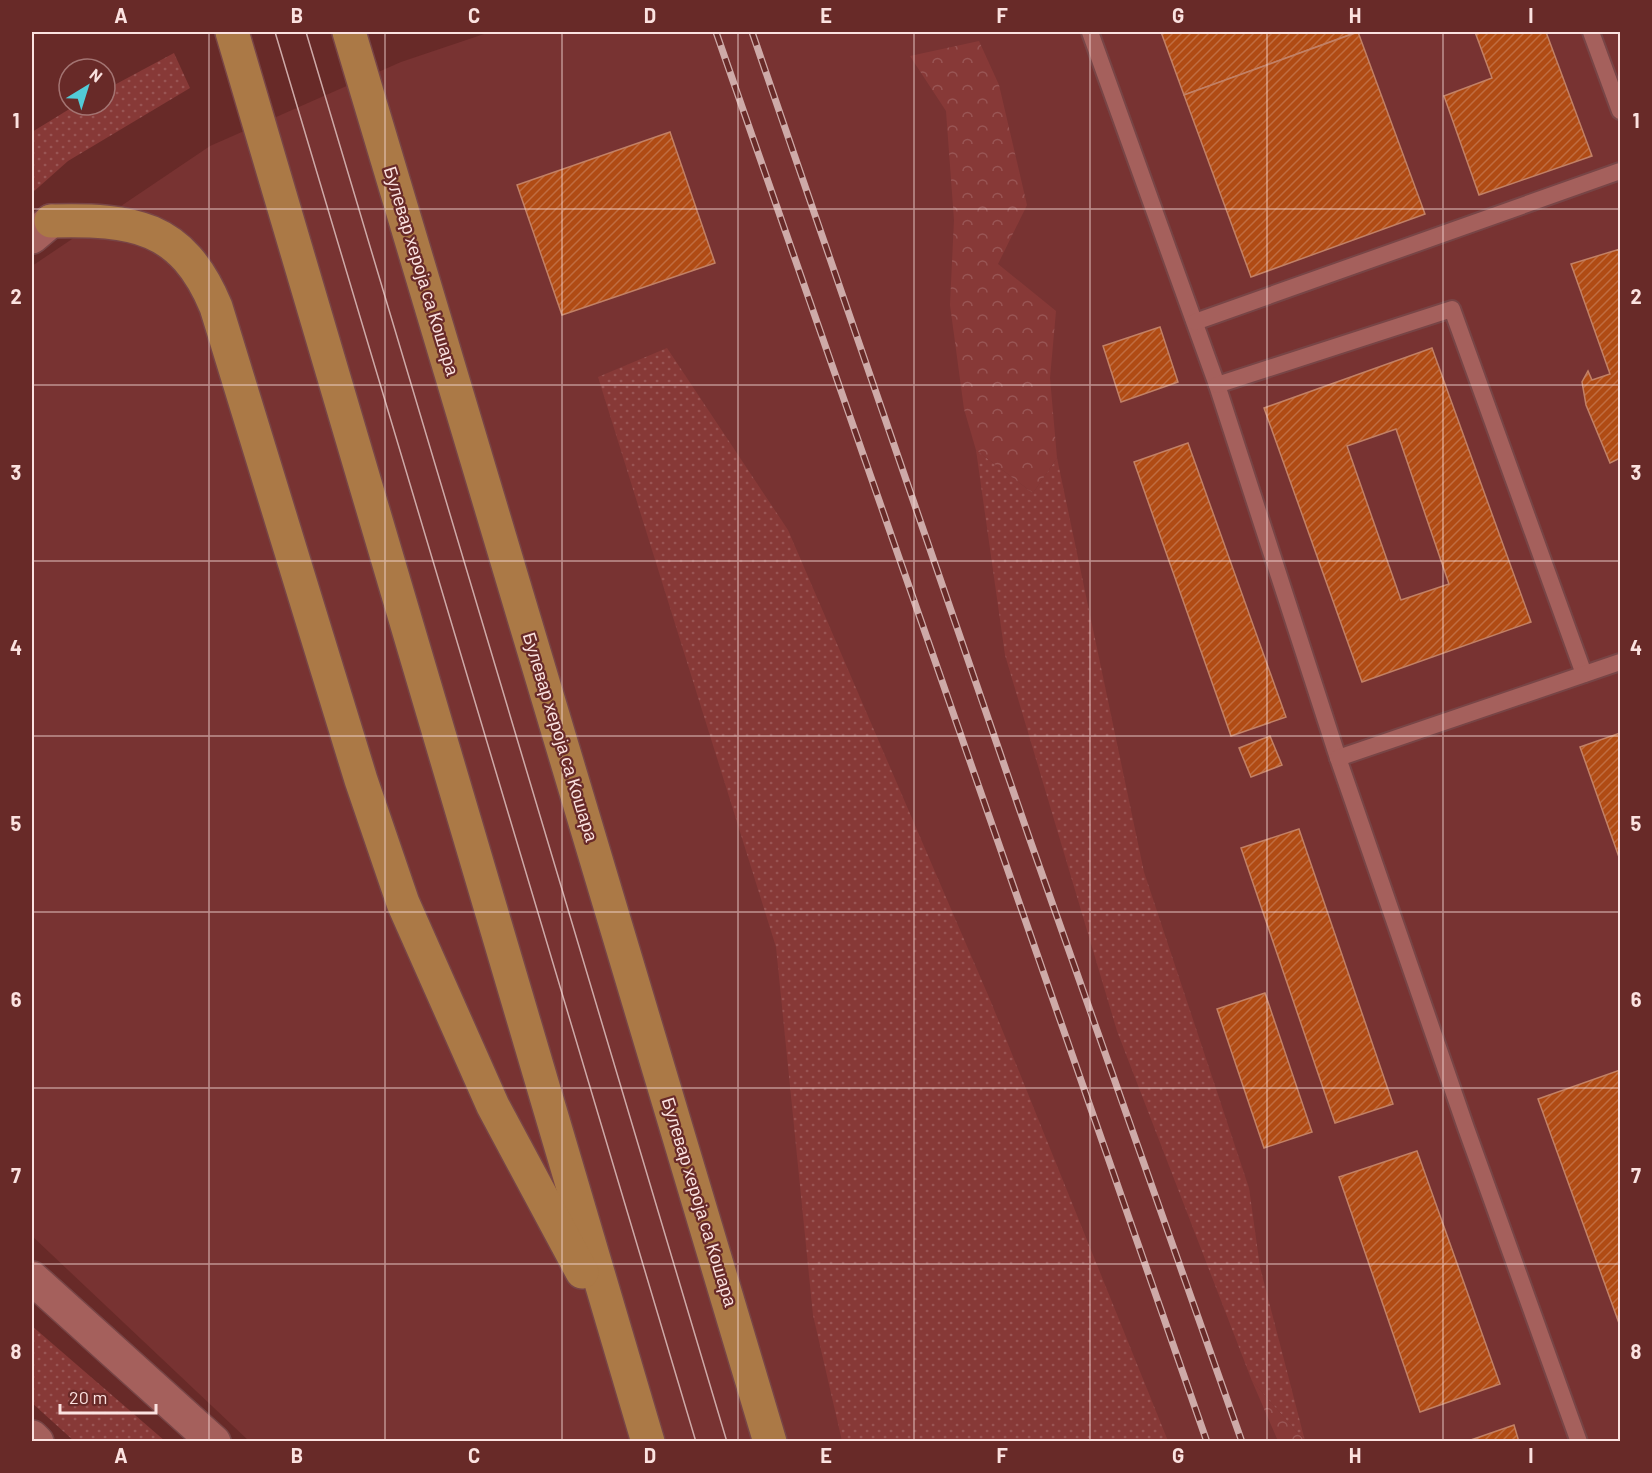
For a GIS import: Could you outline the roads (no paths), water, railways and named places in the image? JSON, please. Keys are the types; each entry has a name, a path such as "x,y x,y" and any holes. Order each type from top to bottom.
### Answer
{"main road":[{"path":"232,32 648,1442"},
{"name":"Булевар хероја са Кошара","path":"349,32 770,1442"},
{"path":"38,224 78,220 144,228 169,241 188,256 205,281 216,307 361,780 404,903 493,1106 614,1332"},
{"path":"32,1278 214,1442"},
{"path":"32,1437 37,1442"}],"lane":[{"path":"1090,32 1217,385 1338,758 1466,1128 1579,1442"},
{"path":"1591,32 1620,111"},
{"path":"1195,322 1620,171"},
{"path":"1217,385 1452,309 1584,674"},
{"path":"1338,758 1620,662"}],"tram line":[{"path":"275,32 696,1442"},
{"path":"306,32 727,1442"}],"railway":[{"path":"716,32 1207,1442"},
{"path":"752,32 1030,840 1242,1442"}]}
